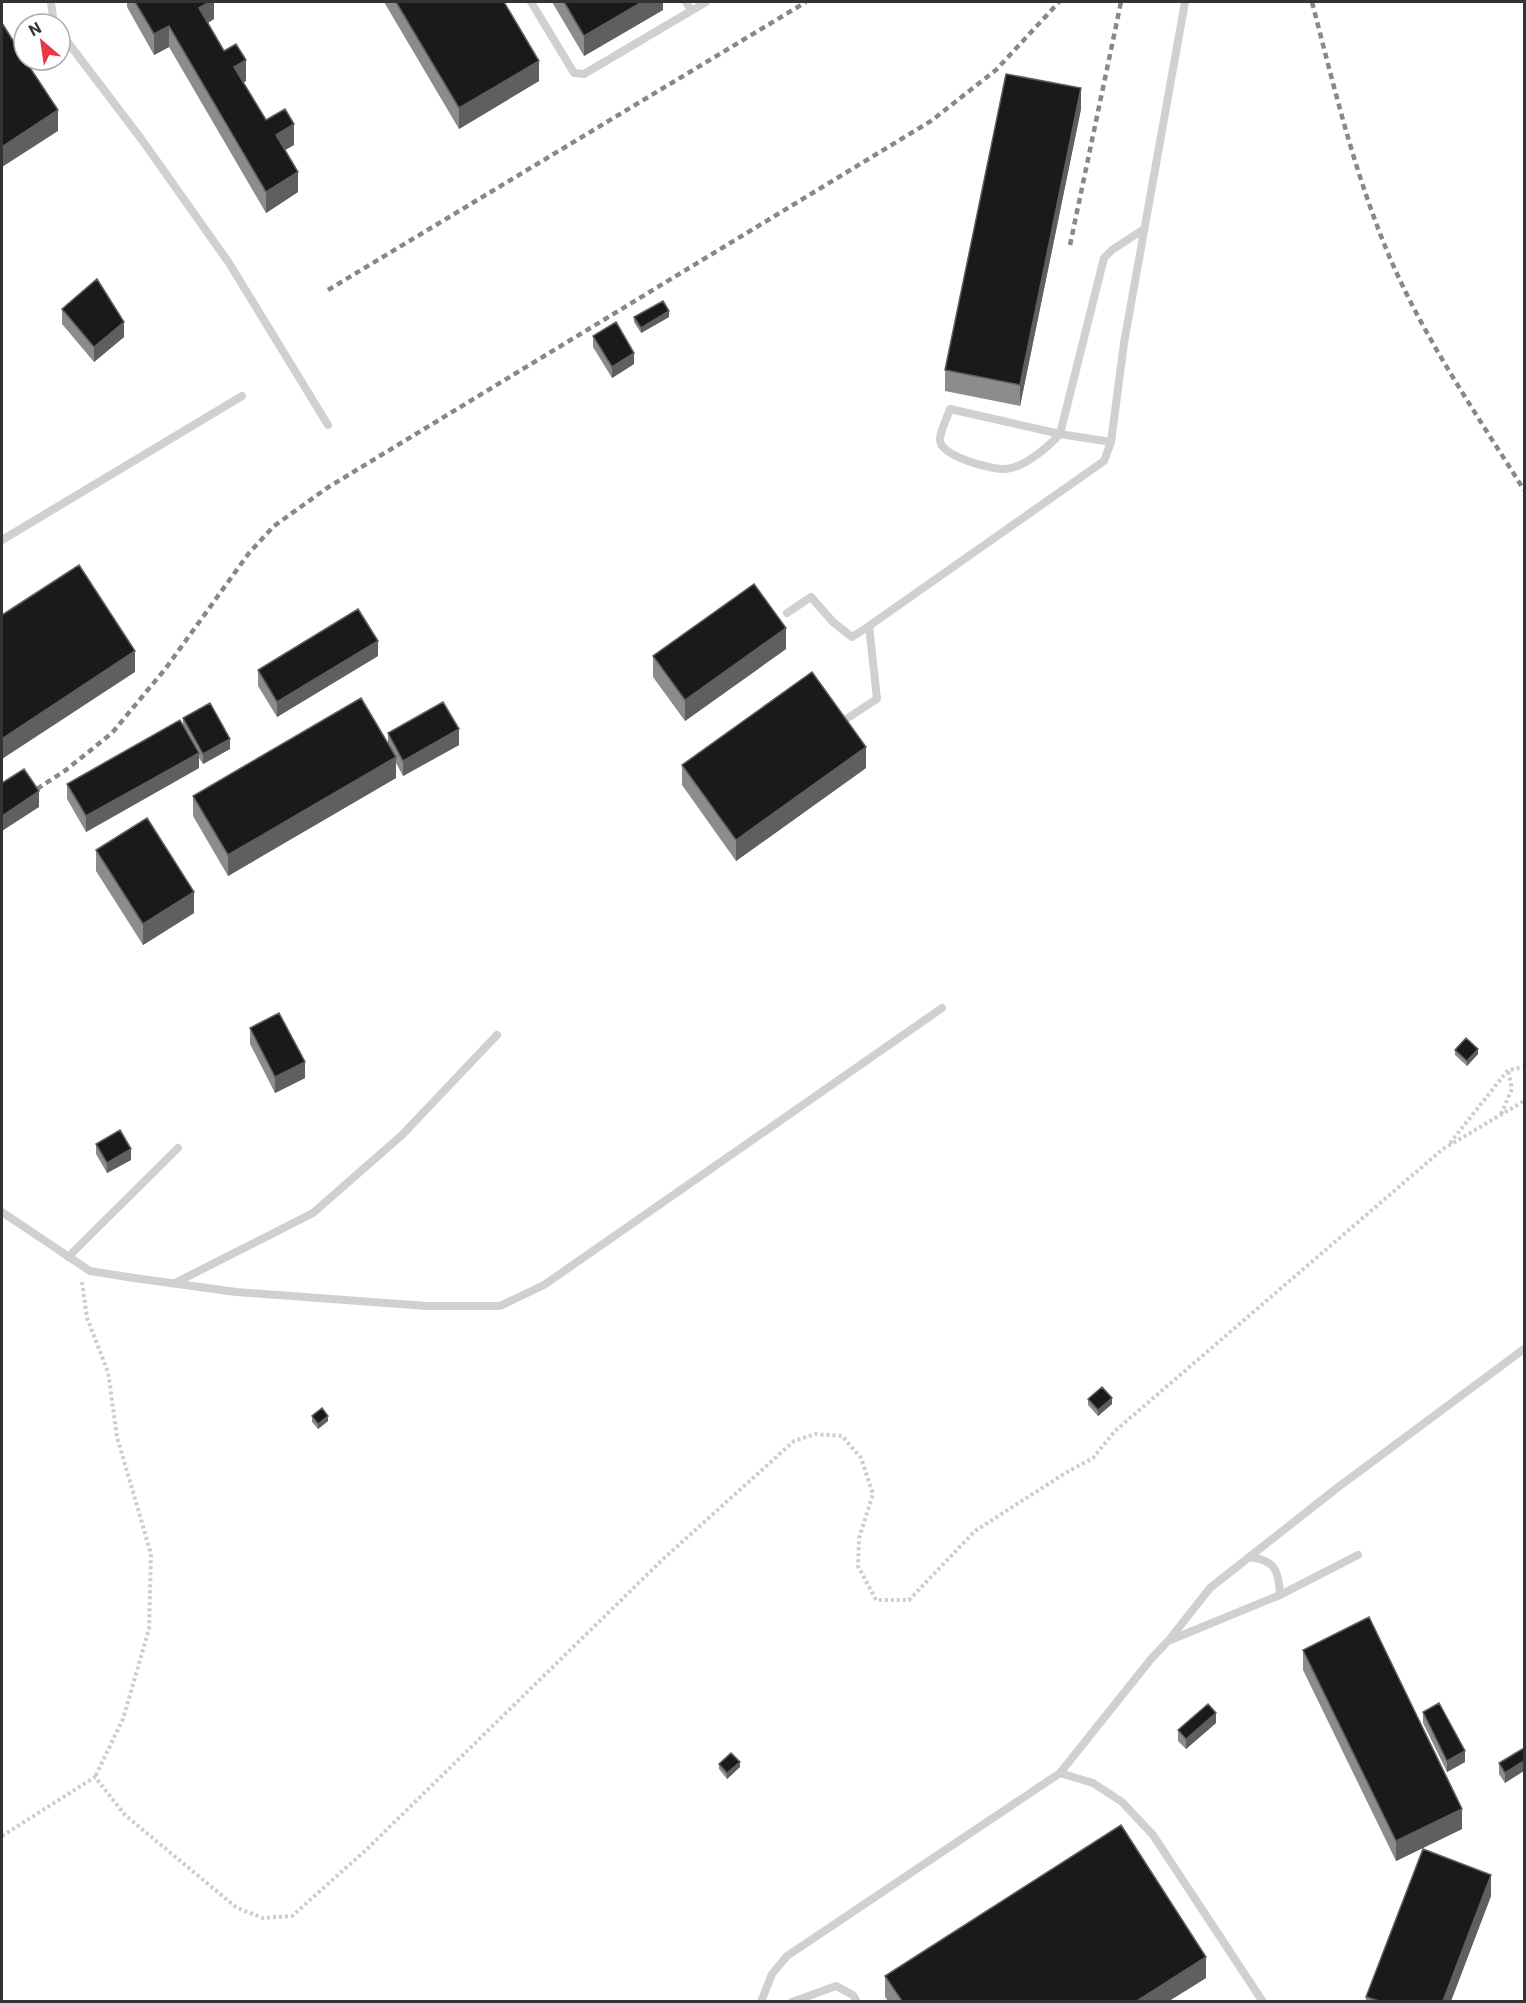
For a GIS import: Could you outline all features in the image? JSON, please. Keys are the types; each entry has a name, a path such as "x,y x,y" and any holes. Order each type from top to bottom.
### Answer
{"lane":[{"path":"531,2 574,73 585,74 706,2"},
{"path":"686,2 691,10"},
{"path":"788,613 812,597 833,622 852,637 1104,461 1111,442 1124,343 1185,2"},
{"path":"72,48 142,140 229,263 328,425"},
{"path":"1111,442 1060,434 950,409 940,441 943,449 956,457 1005,469 1027,460 1060,434 1104,258 1144,229"},
{"path":"2,540 242,396"},
{"path":"843,721 877,699 869,626"},
{"path":"2,1212 90,1271 236,1292 427,1306 500,1306 544,1285 942,1008"},
{"path":"176,1283 313,1213 402,1135 497,1035"},
{"path":"68,1257 178,1148"},
{"path":"761,2001 772,1974 787,1956 1060,1773 1210,1588 1524,1349"},
{"path":"1168,1641 1281,1594 1358,1555"},
{"path":"1249,1557 1264,1558 1271,1563 1280,1579 1281,1594"},
{"path":"1060,1773 1093,1783 1122,1802 1153,1835 1263,2001"},
{"path":"792,2001 836,1986 853,1995 857,2001"}],"path":[{"path":"1448,1146 1508,1070 1524,1067"},
{"path":"1501,1115 1512,1089 1508,1070"},
{"path":"95,1777 125,1815 237,1908 263,1918 292,1916 365,1851 661,1561 794,1442 815,1434 842,1436 861,1458 873,1494 859,1538 858,1566 876,1599 909,1600 975,1531 1093,1458 1115,1431 1448,1146 1524,1101"},
{"path":"2,1836 95,1777 123,1719 148,1629 151,1554 117,1437 108,1372 87,1318 79,1264"}],"building":[{"path":"135,2 209,2 199,8 224,51 236,44 246,60 234,67 266,120 285,109 294,124 276,135 298,172 266,192 169,26 154,34"},
{"path":"396,2 504,2 539,61 459,108"},
{"path":"564,2 642,2 584,36"},
{"path":"2,23 12,39 12,72 33,72 58,110 2,147"},
{"path":"1006,74 1081,88 1020,385 945,370"},
{"path":"97,279 124,322 94,347 62,309"},
{"path":"663,301 669,311 641,328 634,317"},
{"path":"616,322 634,353 612,367 593,336"},
{"path":"79,565 135,651 2,739 2,615"},
{"path":"754,584 786,628 685,700 653,656"},
{"path":"358,609 378,641 277,702 258,670"},
{"path":"812,672 866,747 736,840 682,765"},
{"path":"361,698 396,757 228,855 193,796"},
{"path":"443,702 459,729 403,761 388,733"},
{"path":"210,703 230,739 203,754 183,718"},
{"path":"180,720 199,753 86,816 67,784"},
{"path":"24,769 39,791 2,816 2,783"},
{"path":"147,818 194,892 143,924 96,850"},
{"path":"279,1013 305,1062 275,1077 250,1028"},
{"path":"1466,1038 1478,1049 1467,1061 1455,1050"},
{"path":"120,1130 131,1149 107,1163 96,1144"},
{"path":"1102,1387 1112,1398 1098,1410 1088,1399"},
{"path":"322,1408 328,1416 318,1424 312,1416"},
{"path":"1369,1617 1462,1809 1396,1841 1303,1650"},
{"path":"1439,1703 1465,1751 1447,1761 1423,1712"},
{"path":"1208,1704 1216,1713 1186,1739 1178,1730"},
{"path":"1524,1748 1524,1761 1505,1773 1499,1763"},
{"path":"731,1753 740,1762 727,1773 719,1764"},
{"path":"1121,1825 1206,1957 1137,2001 902,2001 885,1976"},
{"path":"1423,1849 1491,1875 1443,2001 1379,2001 1366,1997"}],"railway":[{"path":"328,290 806,2"},
{"path":"2,812 66,770 112,733 166,668 249,553 274,526 327,488 931,121 996,70 1059,2"},
{"path":"1070,245 1121,2"},
{"path":"1312,2 1352,152 1372,212 1397,274 1448,369 1524,490"}]}
